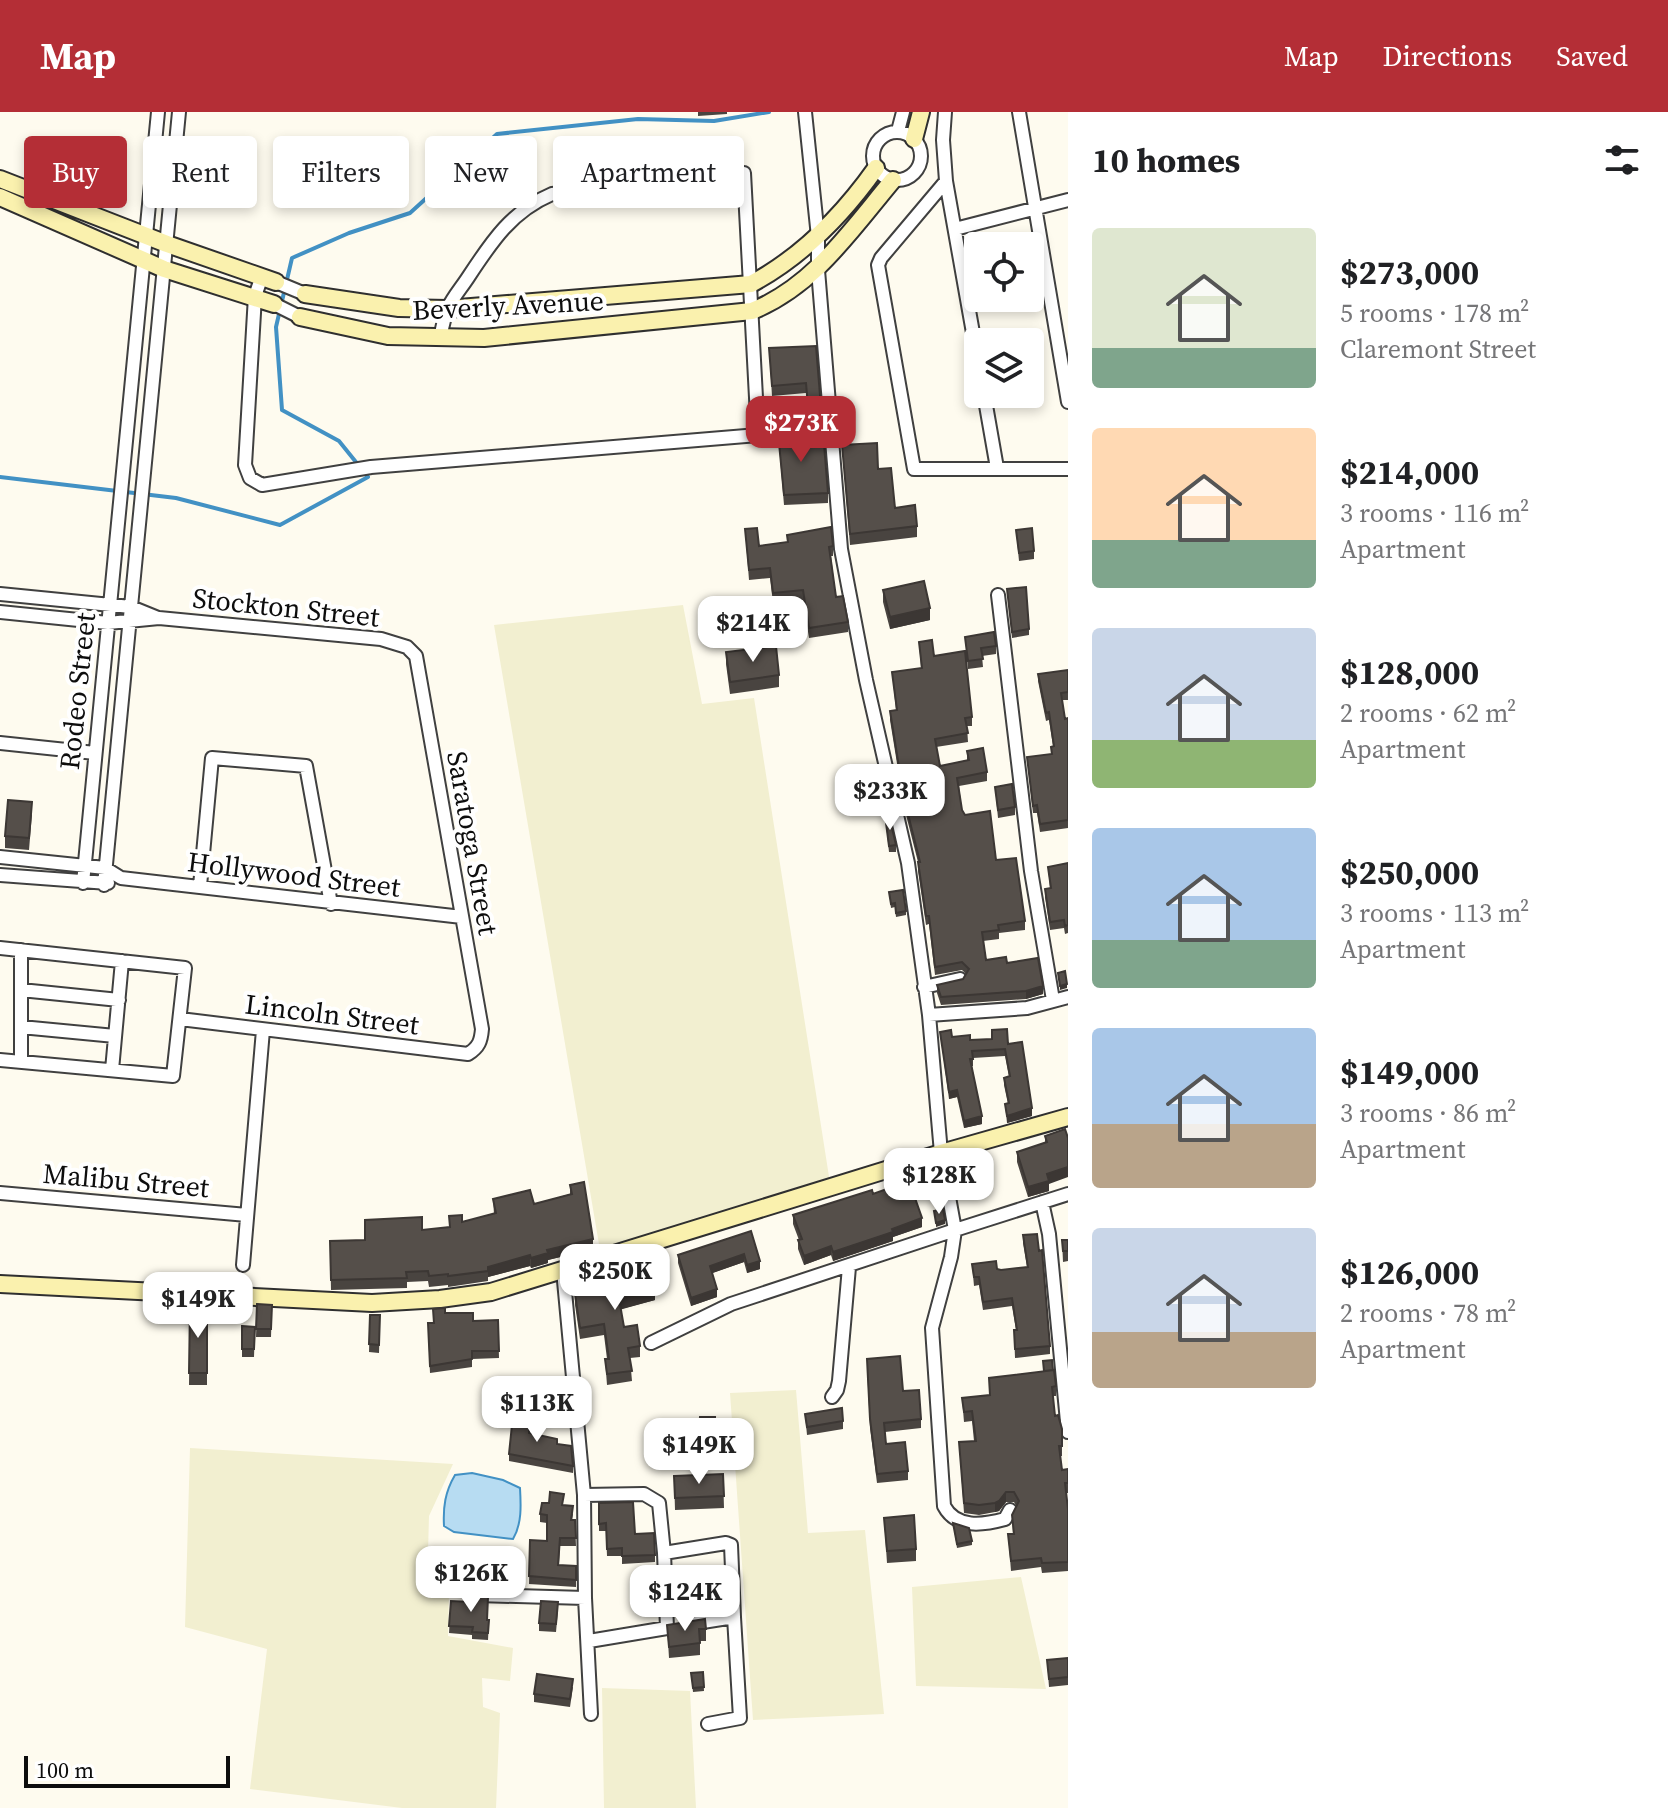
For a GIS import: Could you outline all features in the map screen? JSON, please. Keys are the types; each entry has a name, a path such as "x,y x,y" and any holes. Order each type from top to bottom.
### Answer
{"street":[{"path":"144,260 158,112"},
{"path":"164,269 179,112"},
{"path":"805,112 818,237 818,270 841,549 866,680 908,863 929,1015 941,1153 955,1230 932,1328 944,1506 949,1515 964,1524 1005,1519 1010,1510"},
{"path":"898,131 903,112"},
{"path":"914,139 921,112"},
{"path":"945,112 943,140 946,181 972,328"},
{"path":"1019,112 1061,332 1068,402"},
{"path":"898,131 914,139 921,150 917,170 906,178 893,180 876,168 873,159 875,145 885,135 898,131"},
{"name":"Beverly Avenue","path":"0,179 305,294 399,308 447,309 751,284 790,261 818,237 854,200 876,168"},
{"path":"269,279 255,296 245,465 250,478 262,485 371,467 758,435 744,173 552,194 537,200 519,211 502,228 447,309 440,339"},
{"name":"Beverly Avenue","path":"0,197 164,269 255,296 300,317 388,336 440,339 752,311 771,303 818,270 893,180"},
{"path":"946,181 878,265 914,469 1068,469"},
{"path":"955,229 1068,200"},
{"name":"Rodeo Street","path":"83,883 144,260"},
{"name":"Rodeo Street","path":"104,885 164,269"},
{"path":"986,408 997,468"},
{"path":"0,594 131,607 159,618"},
{"path":"998,595 1031,871 1053,1000"},
{"path":"0,612 108,623 159,618"},
{"name":"Stockton Street","path":"159,618 381,639 407,647"},
{"name":"Saratoga Street","path":"407,647 416,656 419,669 482,1029 477,1049"},
{"path":"0,743 95,753"},
{"path":"200,886 212,758 306,766 331,904"},
{"path":"0,857 105,868 121,878"},
{"path":"0,875 104,885 121,878"},
{"name":"Hollywood Street","path":"121,878 462,917"},
{"path":"0,948 185,968 173,1076 0,1060"},
{"path":"21,950 21,1062"},
{"path":"112,1070 122,961"},
{"path":"924,987 960,979"},
{"path":"21,990 119,1000"},
{"path":"929,1015 1027,1008 1068,997"},
{"name":"Lincoln Street","path":"180,1019 468,1054 477,1049"},
{"path":"21,1027 115,1036"},
{"path":"243,1265 263,1030"},
{"path":"0,1284 402,1302 491,1292 941,1153 1068,1117"},
{"name":"Malibu Street","path":"0,1193 247,1215"},
{"path":"651,1343 731,1304 1068,1194"},
{"path":"1042,1202 1049,1234 1068,1432"},
{"path":"832,1397 839,1381 849,1267"},
{"path":"563,1270 584,1495 591,1714"},
{"path":"584,1495 636,1493 659,1503 667,1628"},
{"path":"664,1553 726,1543 731,1545 740,1718 708,1724"},
{"path":"477,1595 585,1598"},
{"path":"589,1641 734,1617"}],"shaded area":[{"path":"683,605 702,704 754,698 830,1183 601,1256 494,625"},
{"path":"796,1390 808,1533 865,1530 884,1714 753,1720 730,1393"},
{"path":"190,1448 453,1464 429,1516 427,1589 449,1593 448,1636 513,1648 510,1681 482,1678 483,1707 500,1713 496,1808 402,1808 250,1789 267,1649 185,1627"},
{"path":"1021,1577 1046,1689 916,1686 912,1587"},
{"path":"602,1688 690,1691 696,1808 604,1808"}],"water":[{"path":"472,1473 503,1480 520,1488 521,1508 513,1539 454,1532 444,1526 445,1500 455,1475"}],"building":[{"path":"816,346 822,420 801,422 800,408 808,407 806,383 772,386 769,348"},
{"path":"793,420 795,446 824,444 828,493 784,495 777,422"},
{"path":"877,443 878,469 891,468 895,508 915,505 917,526 850,534 842,445"},
{"path":"831,527 833,546 829,547 836,597 843,596 848,622 809,628 803,590 773,593 770,568 749,570 745,529 757,528 759,546 788,542 787,535"},
{"path":"1032,528 1034,551 1019,553 1016,530"},
{"path":"924,581 930,608 890,617 883,590"},
{"path":"1026,587 1029,629 1012,632 1007,589"},
{"path":"994,632 996,646 981,648 983,659 968,661 965,637"},
{"path":"932,640 934,656 965,651 972,717 965,718 968,733 935,739 940,766 969,760 967,751 983,748 987,772 957,778 962,810 965,815 990,811 996,860 1016,858 1025,921 998,925 999,930 982,932 986,960 1006,957 1007,963 1038,958 1043,986 1026,991 941,997 937,985 963,979 969,969 962,962 935,967 920,862 904,798 890,711 897,710 892,672 922,668 919,642"},
{"path":"776,646 779,675 730,682 726,652"},
{"path":"1068,670 1068,692 1061,693 1065,719 1068,718 1068,820 1040,824 1037,805 1033,806 1027,757 1052,754 1051,747 1054,746 1049,712 1046,713 1038,674"},
{"path":"1012,784 1015,807 998,810 995,787"},
{"path":"8,800 32,802 29,838 5,836"},
{"path":"885,815 889,815 896,845 889,846"},
{"path":"1068,863 1068,925 1065,926 1064,920 1050,922 1045,889 1051,888 1048,867"},
{"path":"903,890 906,911 896,913 889,892"},
{"path":"1065,971 1067,984 1060,986 1058,973"},
{"path":"1007,1029 1008,1044 1022,1042 1032,1108 1007,1116 1005,1104 1009,1103 1004,1078 1010,1076 1005,1049 972,1051 973,1059 970,1059 982,1116 964,1121 957,1090 949,1092 940,1032 951,1030 952,1037 970,1035 970,1040 992,1039 992,1030"},
{"path":"1065,1129 1068,1167 1047,1174 1049,1181 1028,1187 1017,1152 1047,1142 1045,1136"},
{"path":"909,1181 922,1218 892,1229 893,1232 833,1252 831,1246 804,1256 798,1240 802,1239 793,1215"},
{"path":"584,1182 593,1239 488,1267 488,1271 448,1276 429,1276 428,1271 406,1272 407,1278 331,1280 330,1241 365,1240 365,1220 422,1217 422,1230 450,1227 449,1216 462,1215 462,1222 496,1213 493,1199 530,1190 534,1204 572,1194 570,1185"},
{"path":"943,1209 945,1220 936,1223 934,1211"},
{"path":"751,1231 760,1261 747,1265 744,1254 710,1266 717,1289 691,1298 678,1255"},
{"path":"1037,1234 1039,1251 1042,1250 1050,1346 1015,1349 1014,1330 1017,1330 1012,1298 983,1302 979,1277 974,1277 972,1264 996,1261 997,1269 1001,1270 1028,1267 1023,1235"},
{"path":"1062,1240 1068,1240 1068,1251 1063,1251"},
{"path":"647,1258 655,1290 619,1299 624,1327 637,1325 640,1346 628,1348 632,1371 607,1374 605,1359 609,1359 604,1324 580,1328 575,1294 599,1290 597,1278 631,1272 629,1263"},
{"path":"257,1304 272,1305 271,1329 256,1329"},
{"path":"190,1306 204,1306 207,1310 207,1373 189,1373"},
{"path":"445,1308 445,1313 473,1313 473,1321 498,1320 499,1351 472,1351 472,1359 430,1366 428,1323 434,1323 433,1309"},
{"path":"370,1315 380,1315 379,1345 369,1344"},
{"path":"242,1326 255,1327 254,1349 242,1349"},
{"path":"900,1356 903,1391 919,1390 921,1419 884,1423 886,1444 905,1442 908,1471 877,1474 867,1359"},
{"path":"1052,1360 1053,1370 1044,1371 1043,1361"},
{"path":"1054,1370 1056,1386 1052,1387 1055,1416 1058,1415 1062,1429 1062,1446 1059,1446 1062,1470 1068,1469 1068,1483 1065,1483 1068,1562 1042,1563 1041,1558 1011,1561 1008,1534 1014,1534 1012,1515 1019,1501 1014,1492 1006,1492 995,1503 964,1503 959,1442 976,1441 972,1411 964,1412 962,1398 990,1395 989,1378"},
{"path":"842,1408 843,1421 807,1427 805,1414"},
{"path":"513,1415 530,1416 529,1433 557,1439 557,1444 571,1446 573,1466 509,1454"},
{"path":"700,1417 715,1417 714,1429 699,1428"},
{"path":"723,1474 724,1496 675,1498 674,1476"},
{"path":"550,1492 564,1494 562,1505 573,1506 571,1520 575,1520 576,1538 560,1538 558,1565 576,1566 576,1580 529,1576 530,1540 547,1541 547,1515 540,1514 542,1503 549,1503"},
{"path":"633,1502 635,1534 654,1533 655,1555 622,1556 622,1548 607,1549 606,1523 599,1524 599,1503"},
{"path":"914,1515 916,1549 887,1551 884,1518"},
{"path":"953,1523 969,1528 972,1541 957,1544"},
{"path":"472,1596 488,1597 488,1633 472,1632 473,1627 449,1626 451,1601 471,1602"},
{"path":"541,1601 558,1602 556,1624 539,1623"},
{"path":"705,1619 706,1629 699,1629 700,1643 669,1647 667,1625"},
{"path":"1068,1658 1068,1677 1049,1679 1047,1660"},
{"path":"703,1672 704,1687 693,1688 691,1673"},
{"path":"537,1674 573,1679 570,1699 534,1694"}],"waterway":[{"path":"0,477 176,498 280,525 368,477 339,441 282,410 276,327 292,258 349,233 410,213 497,134 638,119 714,121 769,112"}]}
